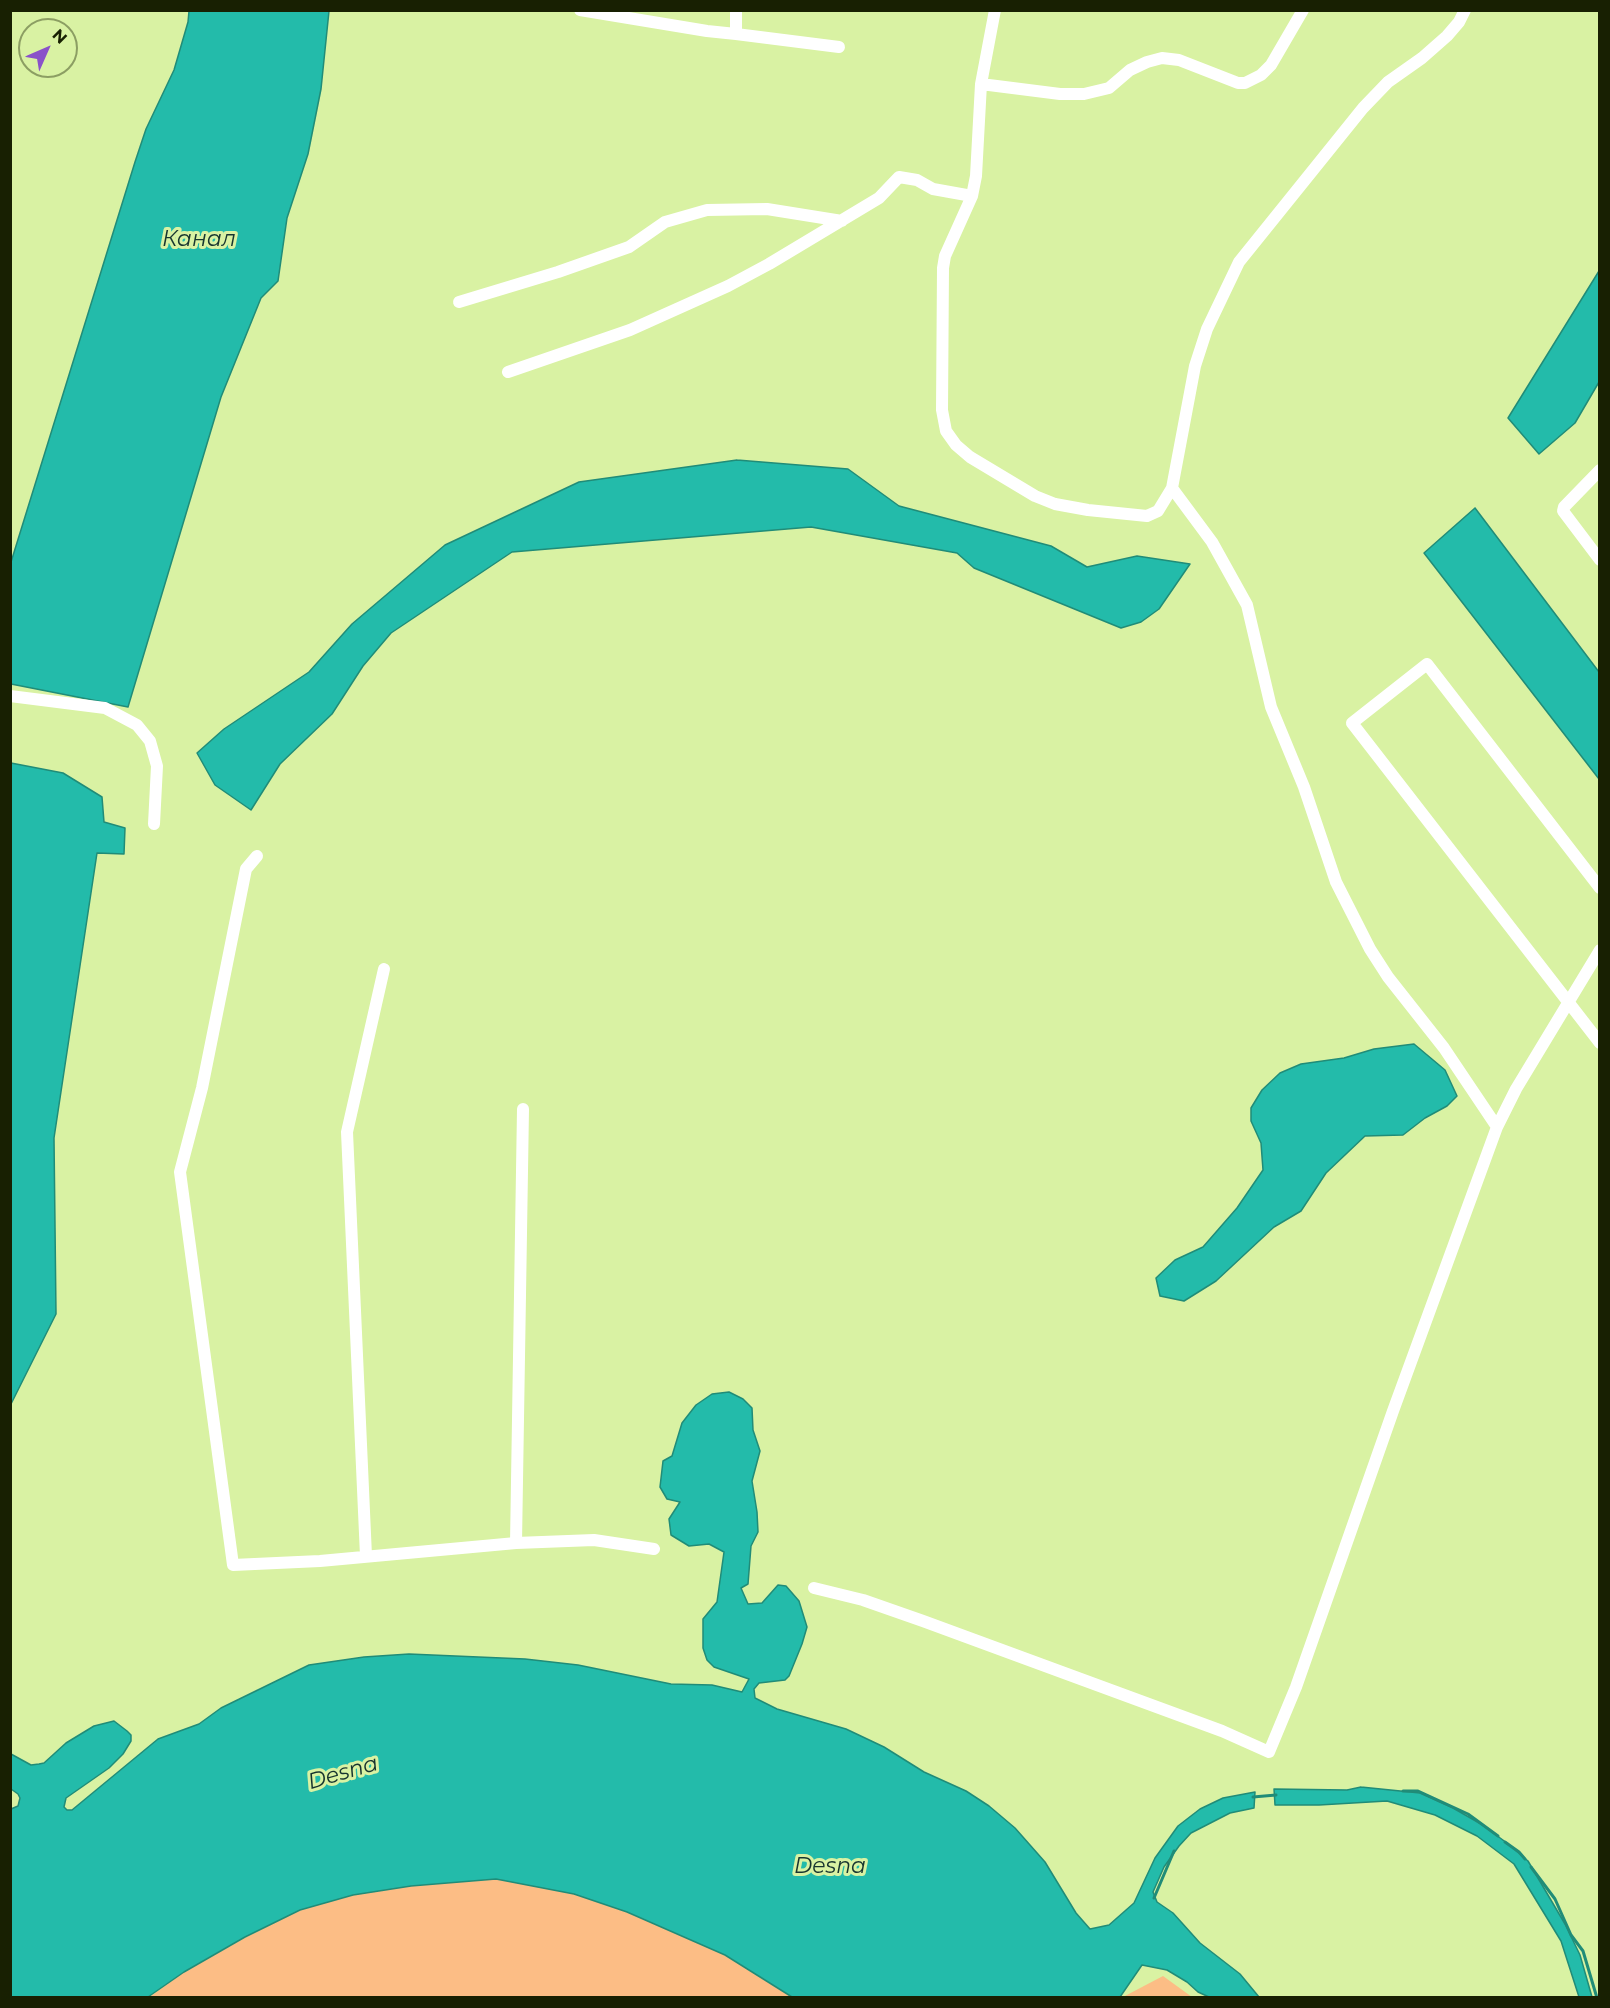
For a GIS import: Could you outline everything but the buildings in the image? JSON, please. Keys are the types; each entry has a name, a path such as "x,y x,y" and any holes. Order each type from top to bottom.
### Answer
{"street":[{"path":"580,10 707,32 839,47"},
{"path":"736,10 736,34"},
{"path":"995,10 981,84 976,176 972,196 945,256 943,268 942,410 946,431 956,445 970,458 1035,496 1055,504 1088,510 1147,516 1158,511 1172,488 1195,366 1207,329 1239,262 1362,108 1388,82 1422,58 1447,36 1459,22 1465,10"},
{"path":"981,84 1060,94 1084,94 1109,88 1130,70 1162,58 1179,60 1245,83 1261,75 1271,65 1303,10"},
{"path":"508,372 630,330 728,286 879,198 899,177 916,180 933,189 972,196"},
{"path":"459,302 558,272 628,247 665,222 707,210 767,209 842,221"},
{"path":"1599,470 1564,507 1563,511 1599,560"},
{"path":"1172,488 1212,542 1247,605 1271,707 1304,787 1336,882 1370,949 1388,977 1444,1048 1497,1127"},
{"path":"1599,888 1426,664 1352,723 1599,1043"},
{"path":"10,696 105,708 137,725 150,741 157,766 154,824"},
{"path":"256,856 246,869 202,1088 180,1172 232,1565 320,1561 516,1543 594,1540 654,1549"},
{"path":"814,1588 863,1600 922,1621 1211,1726 1269,1752 1296,1687 1393,1411 1497,1127 1516,1089 1599,950"},
{"path":"366,1556 347,1132 384,969"},
{"path":"516,1543 523,1109"}],"shaded area":[{"path":"496,1879 574,1894 627,1912 725,1955 792,1997 148,1998 184,1972 300,1910 353,1895 411,1886"},
{"path":"1163,1976 1192,1997 1123,1997"}],"water":[{"name":"Канал","path":"189,11 329,11 321,89 308,154 287,218 278,281 261,298 221,397 128,707 11,684 11,562 135,162 146,129 174,70"},
{"path":"1599,271 1599,382 1575,423 1539,454 1508,418"},
{"path":"737,460 848,469 899,506 1051,546 1087,567 1137,556 1190,564 1159,609 1141,622 1121,628 974,568 957,553 811,527 512,552 391,633 363,666 332,714 280,764 251,810 215,785 197,753 224,729 309,672 352,624 445,545 579,482"},
{"path":"1475,508 1599,672 1599,779 1424,553"},
{"path":"11,763 63,773 102,797 104,822 125,828 124,854 97,853 54,1138 56,1314 11,1404"},
{"path":"1414,1044 1445,1070 1457,1096 1447,1106 1425,1118 1403,1135 1365,1136 1326,1173 1301,1211 1274,1227 1216,1281 1184,1301 1160,1296 1156,1278 1175,1260 1203,1247 1237,1208 1263,1170 1261,1143 1251,1121 1251,1108 1262,1090 1280,1073 1301,1064 1344,1058 1374,1049"},
{"name":"Desna","path":"729,1392 743,1399 752,1408 753,1430 760,1451 752,1481 758,1532 751,1546 748,1584 741,1588 748,1604 762,1603 778,1585 786,1586 799,1601 807,1627 789,1676 785,1680 759,1683 754,1689 755,1698 777,1709 846,1729 884,1747 924,1772 966,1791 989,1806 1015,1828 1045,1862 1076,1913 1090,1929 1109,1925 1134,1903 1155,1858 1178,1826 1200,1809 1223,1798 1255,1792 1254,1808 1230,1813 1191,1833 1164,1867 1153,1892 1157,1902 1173,1913 1200,1943 1240,1974 1259,1997 1209,1997 1167,1970 1142,1965 1120,1997 792,1997 725,1955 627,1912 574,1894 496,1879 411,1886 353,1895 300,1910 245,1937 184,1972 148,1997 11,1997 11,1809 18,1806 20,1798 11,1789 11,1754 31,1765 39,1764 44,1763 66,1743 94,1726 114,1721 127,1731 131,1735 131,1741 123,1754 109,1768 66,1798 64,1807 72,1810 158,1739 199,1724 221,1708 309,1665 364,1657 409,1654 525,1659 578,1665 671,1684 712,1685 742,1692 749,1679 714,1667 707,1660 703,1648 703,1619 717,1602 724,1552 709,1544 689,1546 671,1535 669,1519 680,1502 667,1499 660,1487 663,1461 672,1456 682,1423 696,1405 712,1394"},
{"path":"1361,1787 1420,1793 1481,1824 1528,1861 1565,1924 1580,1955 1592,1997 1579,1997 1561,1941 1514,1864 1477,1836 1435,1815 1387,1801 1275,1805 1274,1789 1347,1790"}],"waterway":[{"path":"1403,1791 1418,1791 1468,1814 1498,1836"},
{"path":"1253,1797 1276,1795"},
{"path":"1505,1842 1525,1859"},
{"path":"1154,1898 1174,1851"},
{"path":"1531,1867 1555,1899 1571,1935 1583,1951 1597,1998"}]}
